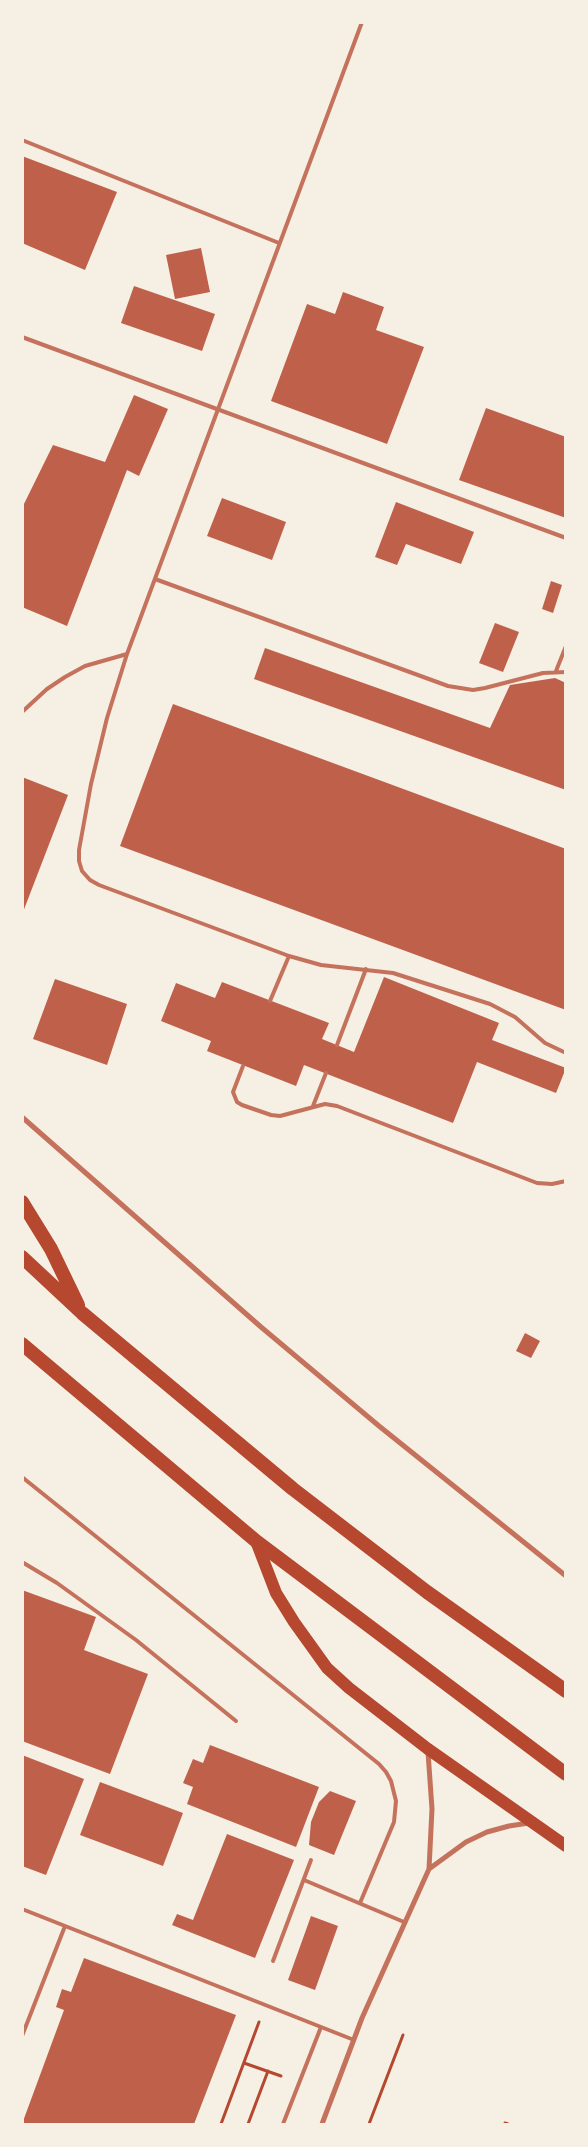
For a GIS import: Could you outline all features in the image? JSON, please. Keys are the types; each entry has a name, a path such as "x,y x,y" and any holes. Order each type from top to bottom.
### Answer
{"highway":[{"path":"22,1202 51,1249 82,1313"},
{"path":"22,1257 82,1313 293,1489 427,1592 566,1691"},
{"path":"22,1344 256,1541 566,1774"}],"main road":[{"path":"256,1541 276,1593 298,1629 327,1668 349,1688 428,1749 566,1846"}],"street":[{"path":"22,1117 276,1339 394,1438 566,1576"},
{"path":"322,2124 354,2040 404,1922 429,1869 432,1809 428,1749"},
{"path":"429,1869 466,1842 487,1832 508,1826 532,1823"}],"lane":[{"path":"362,22 127,654 107,718 91,784 78,850 79,861 82,871 90,880 99,885 289,956 321,965 366,969 412,978 503,1009 545,1043 566,1053"},
{"path":"22,140 279,244"},
{"path":"22,337 566,538"},
{"path":"155,579 448,686 473,690 556,671 566,672"},
{"path":"556,671 566,646"},
{"path":"22,712 47,689 65,677 85,666 127,654"},
{"path":"270,1001 289,956"},
{"path":"337,1045 366,969"},
{"path":"243,1066 233,1092 237,1102 242,1105 271,1115 280,1116 289,1115 313,1106 325,1104 337,1106 537,1183 552,1184 566,1181"},
{"path":"313,1106 326,1073"},
{"path":"22,1477 379,1764 386,1772 394,1791 396,1811 394,1822 360,1903"},
{"path":"22,1562 57,1584 136,1640 236,1722"},
{"path":"273,1961 311,1860"},
{"path":"304,1880 404,1922"},
{"path":"22,1909 354,2040"},
{"path":"22,2036 65,1926"},
{"path":"283,2124 321,2027"}],"path":[{"path":"221,2124 265,2005"},
{"path":"369,2124 403,2035"},
{"path":"244,2062 299,2082"},
{"path":"248,2124 268,2071"}],"building":[{"path":"22,156 117,192 85,270 22,243"},
{"path":"201,248 210,292 175,299 166,255"},
{"path":"134,286 215,314 202,351 121,323"},
{"path":"343,292 384,307 376,330 424,347 387,444 271,401 307,304 335,314"},
{"path":"134,395 168,409 139,476 127,470 67,626 22,607 22,508 53,445 105,462"},
{"path":"486,408 566,437 566,518 459,480"},
{"path":"222,498 286,522 272,560 207,536"},
{"path":"396,502 474,532 461,564 406,544 397,565 375,557"},
{"path":"551,581 562,585 553,613 542,609"},
{"path":"495,623 519,632 503,672 479,663"},
{"path":"265,648 490,728 510,685 555,678 566,683 566,790 254,679"},
{"path":"173,704 566,849 566,1010 120,846"},
{"path":"22,777 68,795 23,912 22,912"},
{"path":"384,977 499,1023 492,1040 566,1068 556,1093 477,1062 453,1123 304,1065 296,1086 207,1051 211,1041 161,1021 176,983 215,998 222,982 329,1023 322,1039 354,1052"},
{"path":"55,979 127,1004 107,1065 33,1039"},
{"path":"525,1333 540,1341 531,1358 516,1351"},
{"path":"22,1590 96,1617 84,1650 148,1674 110,1774 22,1741"},
{"path":"210,1745 319,1787 296,1847 187,1804 193,1787 183,1783 193,1759 203,1763"},
{"path":"22,1755 84,1779 46,1875 22,1866"},
{"path":"100,1782 183,1813 163,1866 80,1835"},
{"path":"330,1791 356,1801 334,1855 309,1845 311,1822 319,1802"},
{"path":"227,1834 294,1860 255,1958 172,1925 177,1914 193,1920"},
{"path":"311,1916 338,1926 315,1990 288,1980"},
{"path":"84,1958 236,2015 194,2124 22,2124 64,2010 56,2007 62,1989 71,1992"}]}
